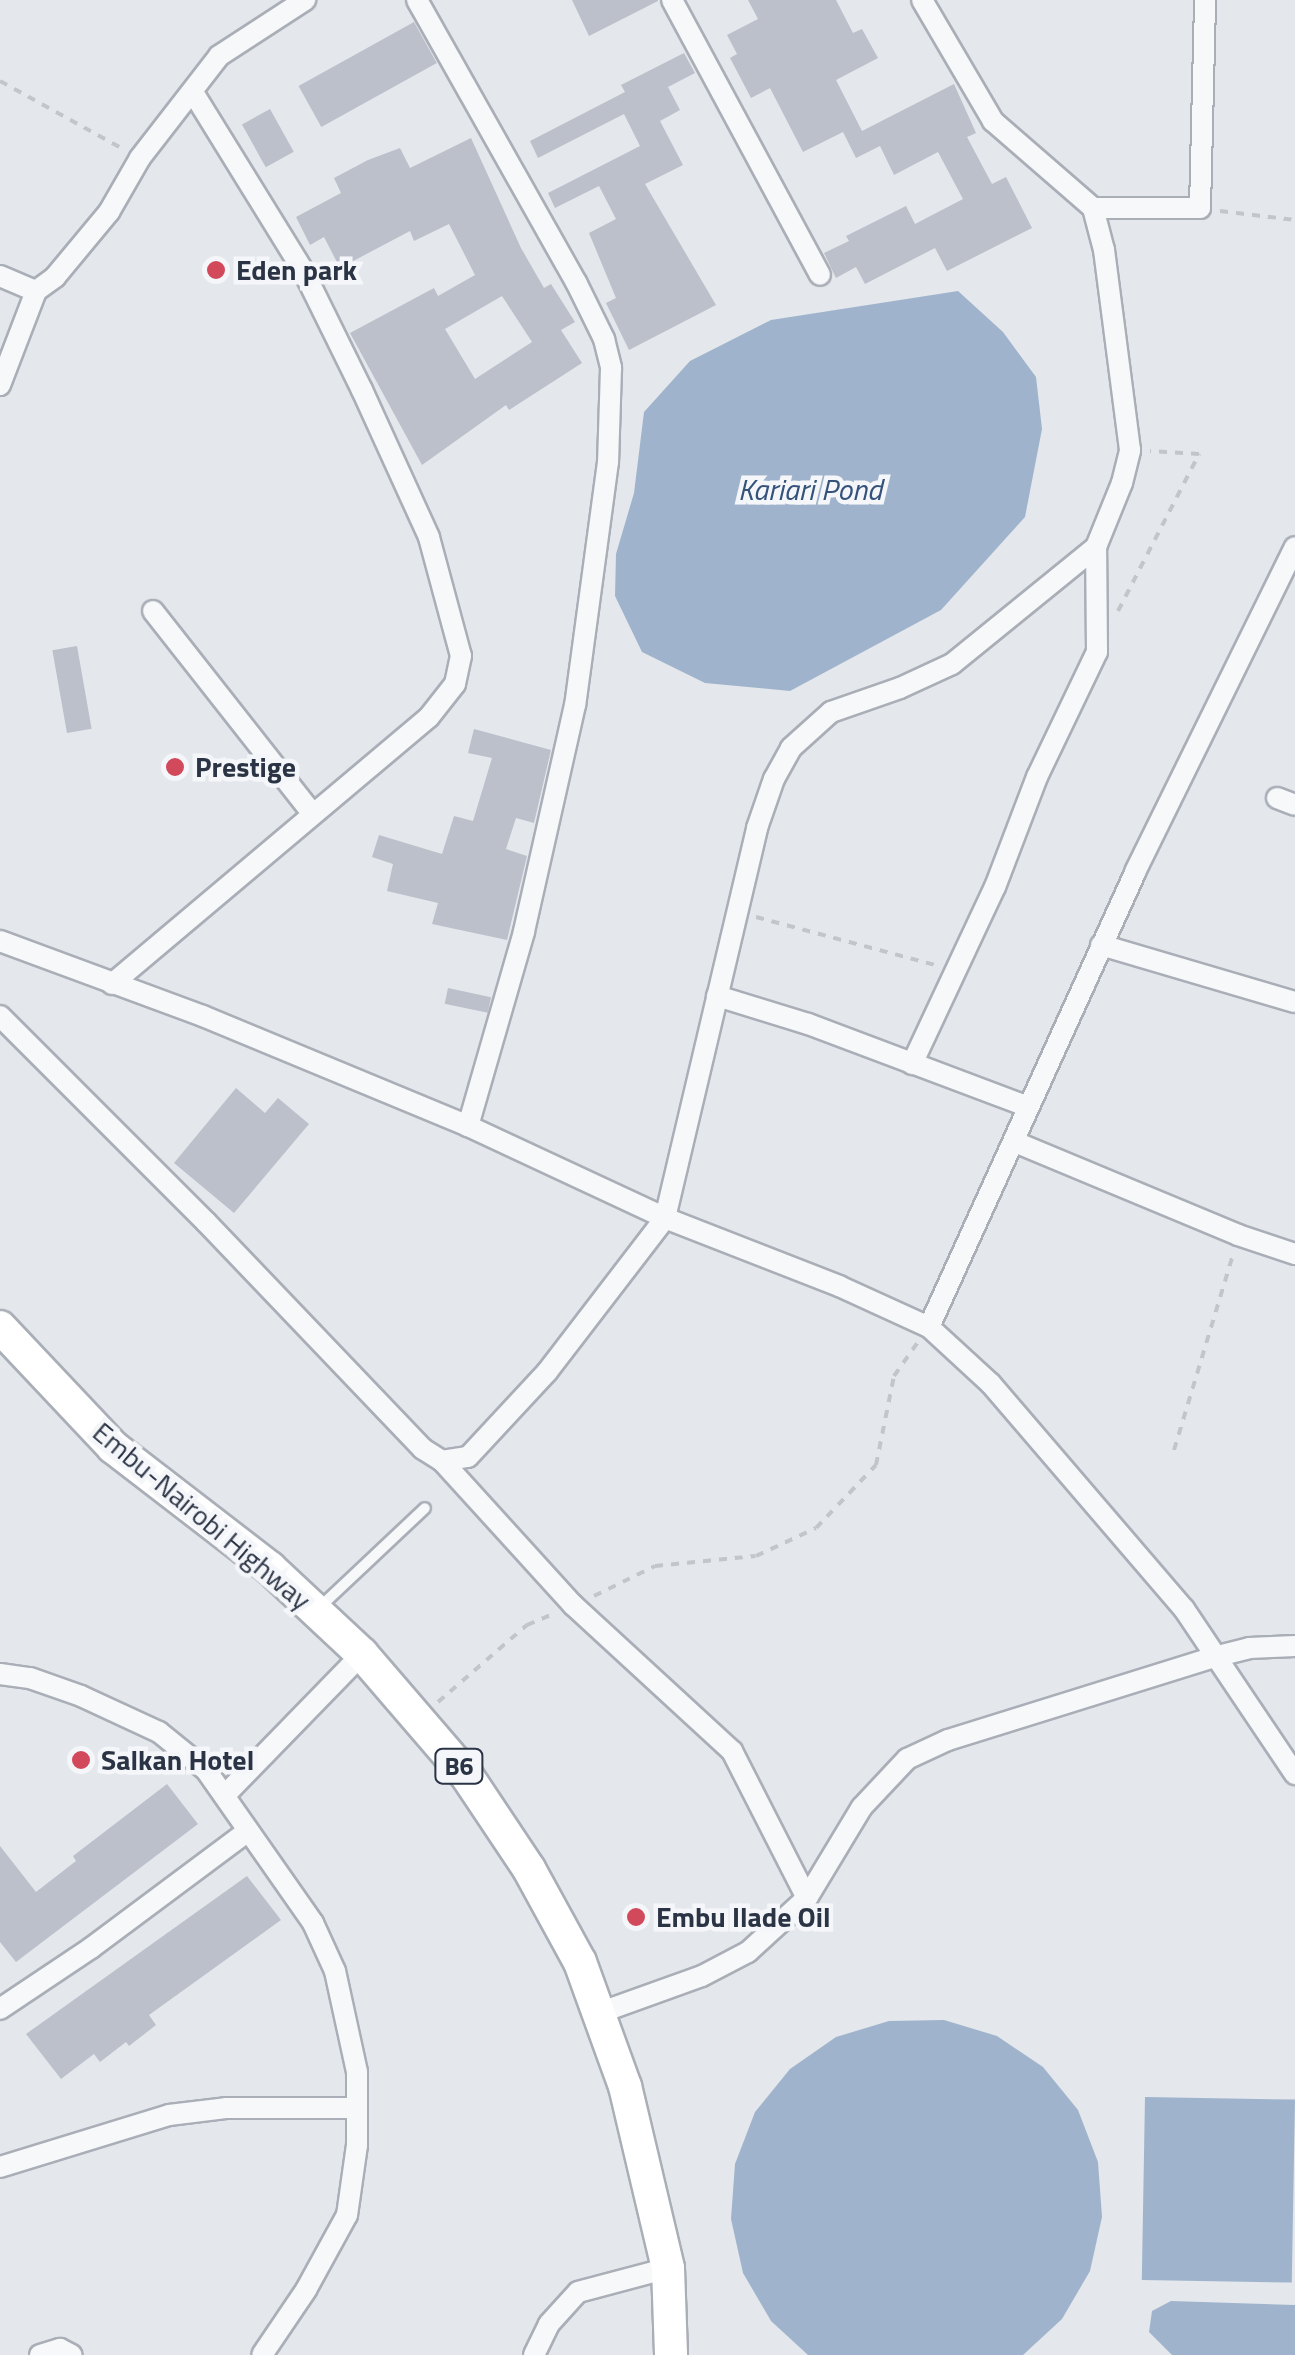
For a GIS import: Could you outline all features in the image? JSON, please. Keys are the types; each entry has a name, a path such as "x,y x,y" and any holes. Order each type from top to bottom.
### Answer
{"main road":[{"name":"Embu-Nairobi Highway","path":"0,1327 112,1447 270,1568 362,1654 467,1776 529,1869 580,1962 625,2086 668,2268 670,2355"}],"street":[{"path":"0,385 36,292 77,255 109,212 140,158 219,56 305,0"},
{"path":"417,0 576,282 604,339 611,368 608,462 574,705 524,932 468,1126"},
{"path":"672,0 820,275"},
{"path":"442,1461 468,1457 524,1397 665,1218 737,911 774,778 806,730 831,712 900,688 952,664 1096,547 1112,516 1130,450 1106,264 1093,208 993,121 922,0"},
{"path":"1093,208 1200,208 1205,0"},
{"path":"112,984 428,718 455,684 459,646 428,537 362,390 304,272 192,92"},
{"path":"0,276 36,292"},
{"path":"912,1064 958,971 1036,777 1097,652 1096,547"},
{"path":"928,1327 1015,1142 1026,1106 1295,547"},
{"path":"153,611 312,813"},
{"path":"0,941 203,1016 468,1126 665,1218 840,1286 928,1327 991,1384 1184,1608 1295,1774"},
{"path":"1102,945 1295,1002"},
{"path":"718,996 768,1009 1026,1106"},
{"path":"0,1016 206,1222 423,1449 442,1461 574,1605 732,1751 807,1898"},
{"path":"1015,1142 1238,1236 1295,1254"},
{"path":"599,2013 702,1976 748,1952 807,1898 862,1807 907,1758 948,1740 1214,1657 1249,1648 1295,1646"},
{"path":"226,1794 362,1654"},
{"path":"0,1674 30,1678 81,1696 159,1732 226,1794 312,1923 336,1972 351,2031 357,2108 347,2215 306,2290 262,2355"},
{"path":"0,2008 92,1948 248,1831"},
{"path":"0,2168 169,2115 226,2108 357,2108"},
{"path":"534,2355 549,2324 578,2292 668,2268"},
{"path":"40,2355 60,2348 72,2355"}],"lane":[{"path":"316,1611 425,1508"}],"path":[{"path":"0,81 140,158"},
{"path":"1200,208 1295,220"},
{"path":"1097,652 1199,454 1130,450"},
{"path":"737,911 958,971"},
{"path":"1174,1450 1238,1236"},
{"path":"420,1718 528,1625 655,1566 756,1556 816,1528 876,1464 894,1376 928,1327"}],"water":[{"name":"Kariari Pond","path":"958,291 1003,332 1036,377 1042,429 1025,517 941,610 790,691 705,683 642,652 615,596 616,554 634,493 644,412 690,361 771,320"},
{"path":"944,2020 997,2036 1043,2067 1078,2110 1098,2162 1102,2217 1090,2271 1062,2319 1023,2355 808,2355 771,2321 743,2273 731,2219 735,2164 755,2112 790,2069 836,2037 889,2021"},
{"path":"1145,2097 1295,2100 1292,2283 1142,2280"},
{"path":"1171,2301 1295,2305 1295,2355 1172,2355 1149,2332 1152,2311"}],"building":[{"path":"572,0 658,0 658,1 589,36"},
{"path":"748,0 836,0 853,33 862,29 878,58 836,80 862,131 954,84 976,133 967,137 992,184 1006,177 1032,228 947,271 935,248 865,284 856,267 836,278 824,253 849,241 846,236 906,206 915,224 963,199 938,152 894,175 880,146 856,158 843,132 803,152 770,88 751,98 730,58 737,54 727,35 758,19"},
{"path":"414,22 437,63 321,127 299,86"},
{"path":"684,53 695,73 668,87 680,110 660,121 683,165 645,184 716,305 629,350 606,303 616,298 589,233 616,219 599,186 555,208 548,193 640,146 624,114 538,158 530,141 625,92 621,85"},
{"path":"270,109 294,152 266,167 242,125"},
{"path":"471,138 521,248 544,288 551,284 575,322 561,330 582,363 509,410 506,405 422,465 350,333 434,288 438,296 475,275 449,224 414,241 410,231 340,268 324,237 310,245 296,217 341,193 334,178 368,160 400,148 410,168","holes":["502,296 532,342 475,379 445,329"]},
{"path":"77,646 92,729 67,733 52,650"},
{"path":"474,729 551,750 534,823 516,818 506,849 527,856 507,940 432,924 438,903 387,891 393,864 372,857 379,835 442,854 454,816 473,821 492,758 468,753"},
{"path":"448,988 491,997 488,1013 445,1004"},
{"path":"236,1088 265,1113 278,1098 309,1124 234,1213 174,1163"},
{"path":"167,1784 198,1824 16,1962 0,1942 0,1846 36,1892 76,1861 73,1856"},
{"path":"247,1876 281,1920 149,2015 156,2025 129,2046 126,2042 100,2062 94,2054 61,2079 26,2034"}],"place":[{"name":"Eden park","path":"216,270"},
{"name":"Prestige","path":"175,767"},
{"name":"Salkan Hotel","path":"81,1760"},
{"name":"Embu Ilade Oil","path":"636,1917"}]}
